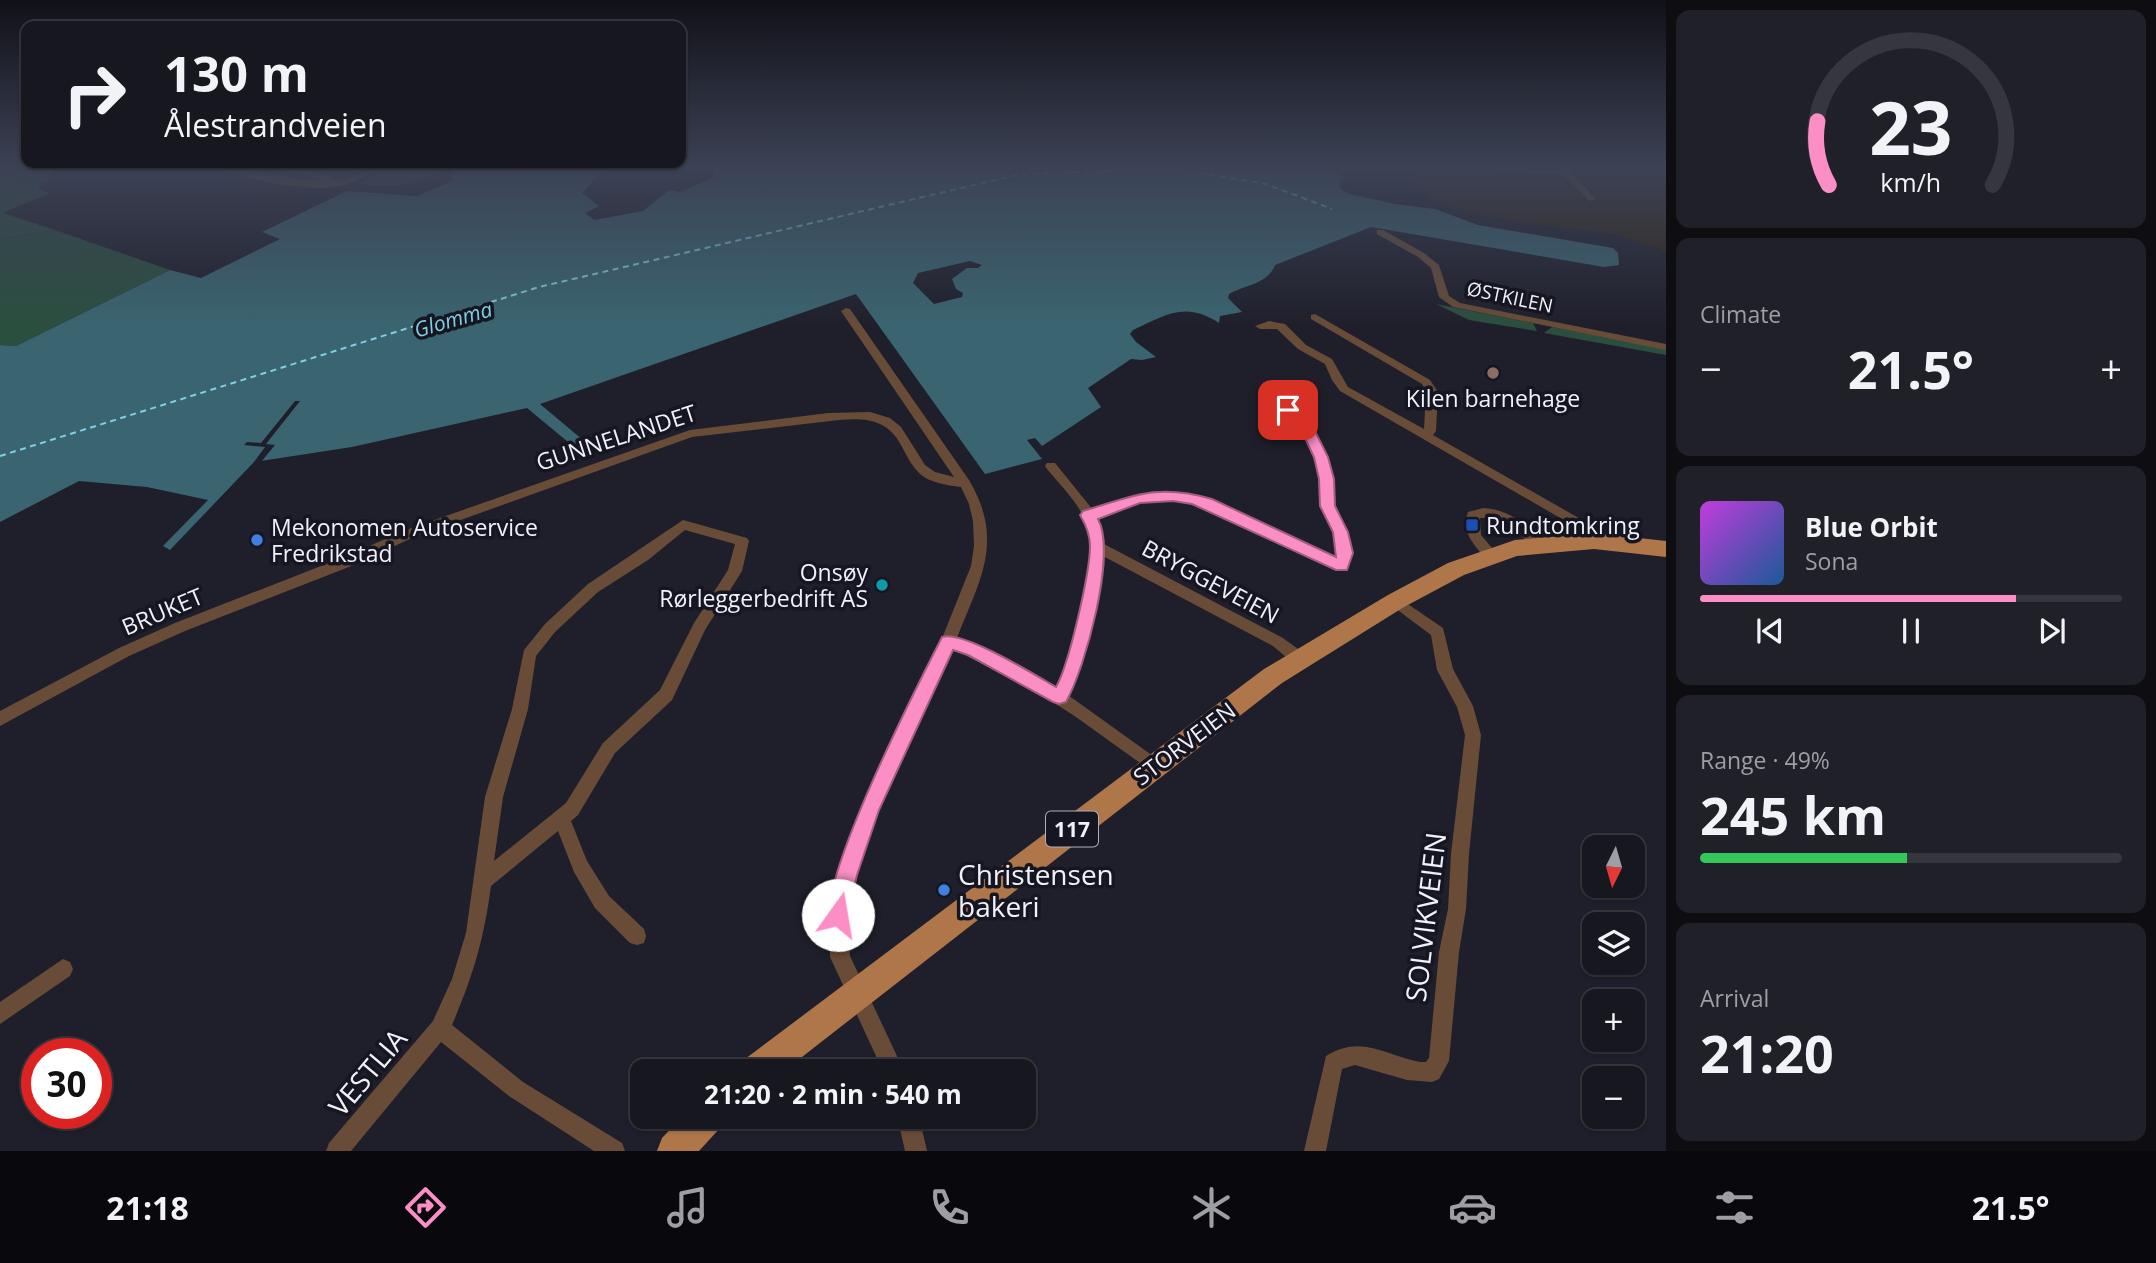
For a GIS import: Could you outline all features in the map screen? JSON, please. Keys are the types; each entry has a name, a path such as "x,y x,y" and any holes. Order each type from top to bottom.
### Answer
{"main road":[{"name":"STORVEIEN","path":"772,1059 1154,766 1300,658 1396,601 1457,569 1491,555 1540,544 1594,541 1666,549"},
{"path":"675,1151 696,1129"}],"street":[{"name":"ØSTKILEN","path":"1380,232 1421,255 1436,267 1444,297 1457,305 1666,347"},
{"path":"846,311 965,483 981,521 978,566 948,641 870,810 847,875 838,915 840,957 888,1059"},
{"path":"1315,317 1426,382 1432,392 1430,431 1425,435"},
{"path":"1260,326 1275,325 1290,332 1302,347 1328,361 1334,378 1344,389 1567,516 1579,524 1594,541"},
{"path":"1088,515 1139,498 1173,496 1192,499 1207,503 1342,566 1345,553 1340,532 1328,506 1321,457 1301,416 1288,410 1265,415"},
{"name":"GUNNELANDET","path":"349,561 411,533 554,481 690,434 720,428 862,414 876,417 893,427 916,465 929,475 965,483"},
{"path":"1051,466 1088,515 1094,526 1098,547 1082,637 1068,682 1059,697"},
{"path":"1491,555 1474,536 1473,514 1493,513 1523,528 1540,544"},
{"name":"VESTLIA","path":"337,1151 440,1028 461,981 475,933 494,797 520,709 529,654 550,628 593,588 643,556 683,525 742,541 735,571 699,626 666,695 610,748 572,809 561,818"},
{"name":"BRYGGEVEIEN","path":"1098,547 1279,642 1300,658"},
{"name":"BRUKET","path":"0,719 135,647 349,561"},
{"name":"SOLVIKVEIEN","path":"1315,1151 1333,1063 1340,1057 1368,1057 1421,1074 1432,1072 1439,1061 1474,735 1465,706 1445,670 1438,632 1396,601"},
{"path":"948,641 974,650 1059,697 1154,766"},
{"path":"484,880 561,818 580,866 602,902 637,936"},
{"path":"0,1014 63,969"},
{"path":"440,1028 516,1089 614,1151"},
{"path":"911,1129 916,1151"}],"shaded area":[{"path":"1517,221 1666,221 1666,251 1610,233"}],"green space":[{"path":"0,221 27,221 55,230 0,239"},
{"path":"55,230 170,270 16,346 0,345 0,239"},
{"path":"1436,304 1533,323 1537,331 1469,320"},
{"path":"1552,327 1666,349 1666,355 1544,333"}],"water":[{"name":"Glomma","path":"285,221 1466,221 1478,225 1613,248 1618,253 1619,265 1604,267 1371,227 1275,265 1262,280 1229,294 1228,298 1242,312 1220,316 1219,323 1207,316 1186,312 1166,315 1133,330 1130,334 1136,342 1156,357 1131,359 1088,388 1101,407 1042,446 1035,438 1027,440 1042,459 985,474 856,294 540,404 596,451 585,456 527,408 352,447 254,462 170,550 163,546 208,500 147,487 79,481 0,522 0,345 16,346 170,270 201,278 280,239 262,232","holes":["970,261 982,265 978,268 967,268 952,279 956,289 963,293 962,297 934,304 913,283 918,273"]}],"pier":[{"path":"295,401 300,401 266,444 275,445 261,462 254,462 265,447 244,445 247,442 261,443"}],"ferry route":[{"path":"0,456 539,287 822,221"}],"place":[{"name":"Kilen barnehage","path":"1493,373"},
{"name":"Rundtomkring","path":"1472,525"},
{"name":"Mekonomen Autoservice Fredrikstad","path":"257,540"},
{"name":"Onsøy Rørleggerbedrift AS","path":"882,585"},
{"name":"Christensen bakeri","path":"944,890"}],"route":[{"path":"838,915 847,875 870,810 948,641 974,650 1059,697 1068,682 1082,637 1098,547 1094,526 1088,515 1139,498 1173,496 1192,499 1207,503 1342,566 1345,553 1340,532 1325,496 1327,486 1321,457 1301,416 1288,410"}]}
